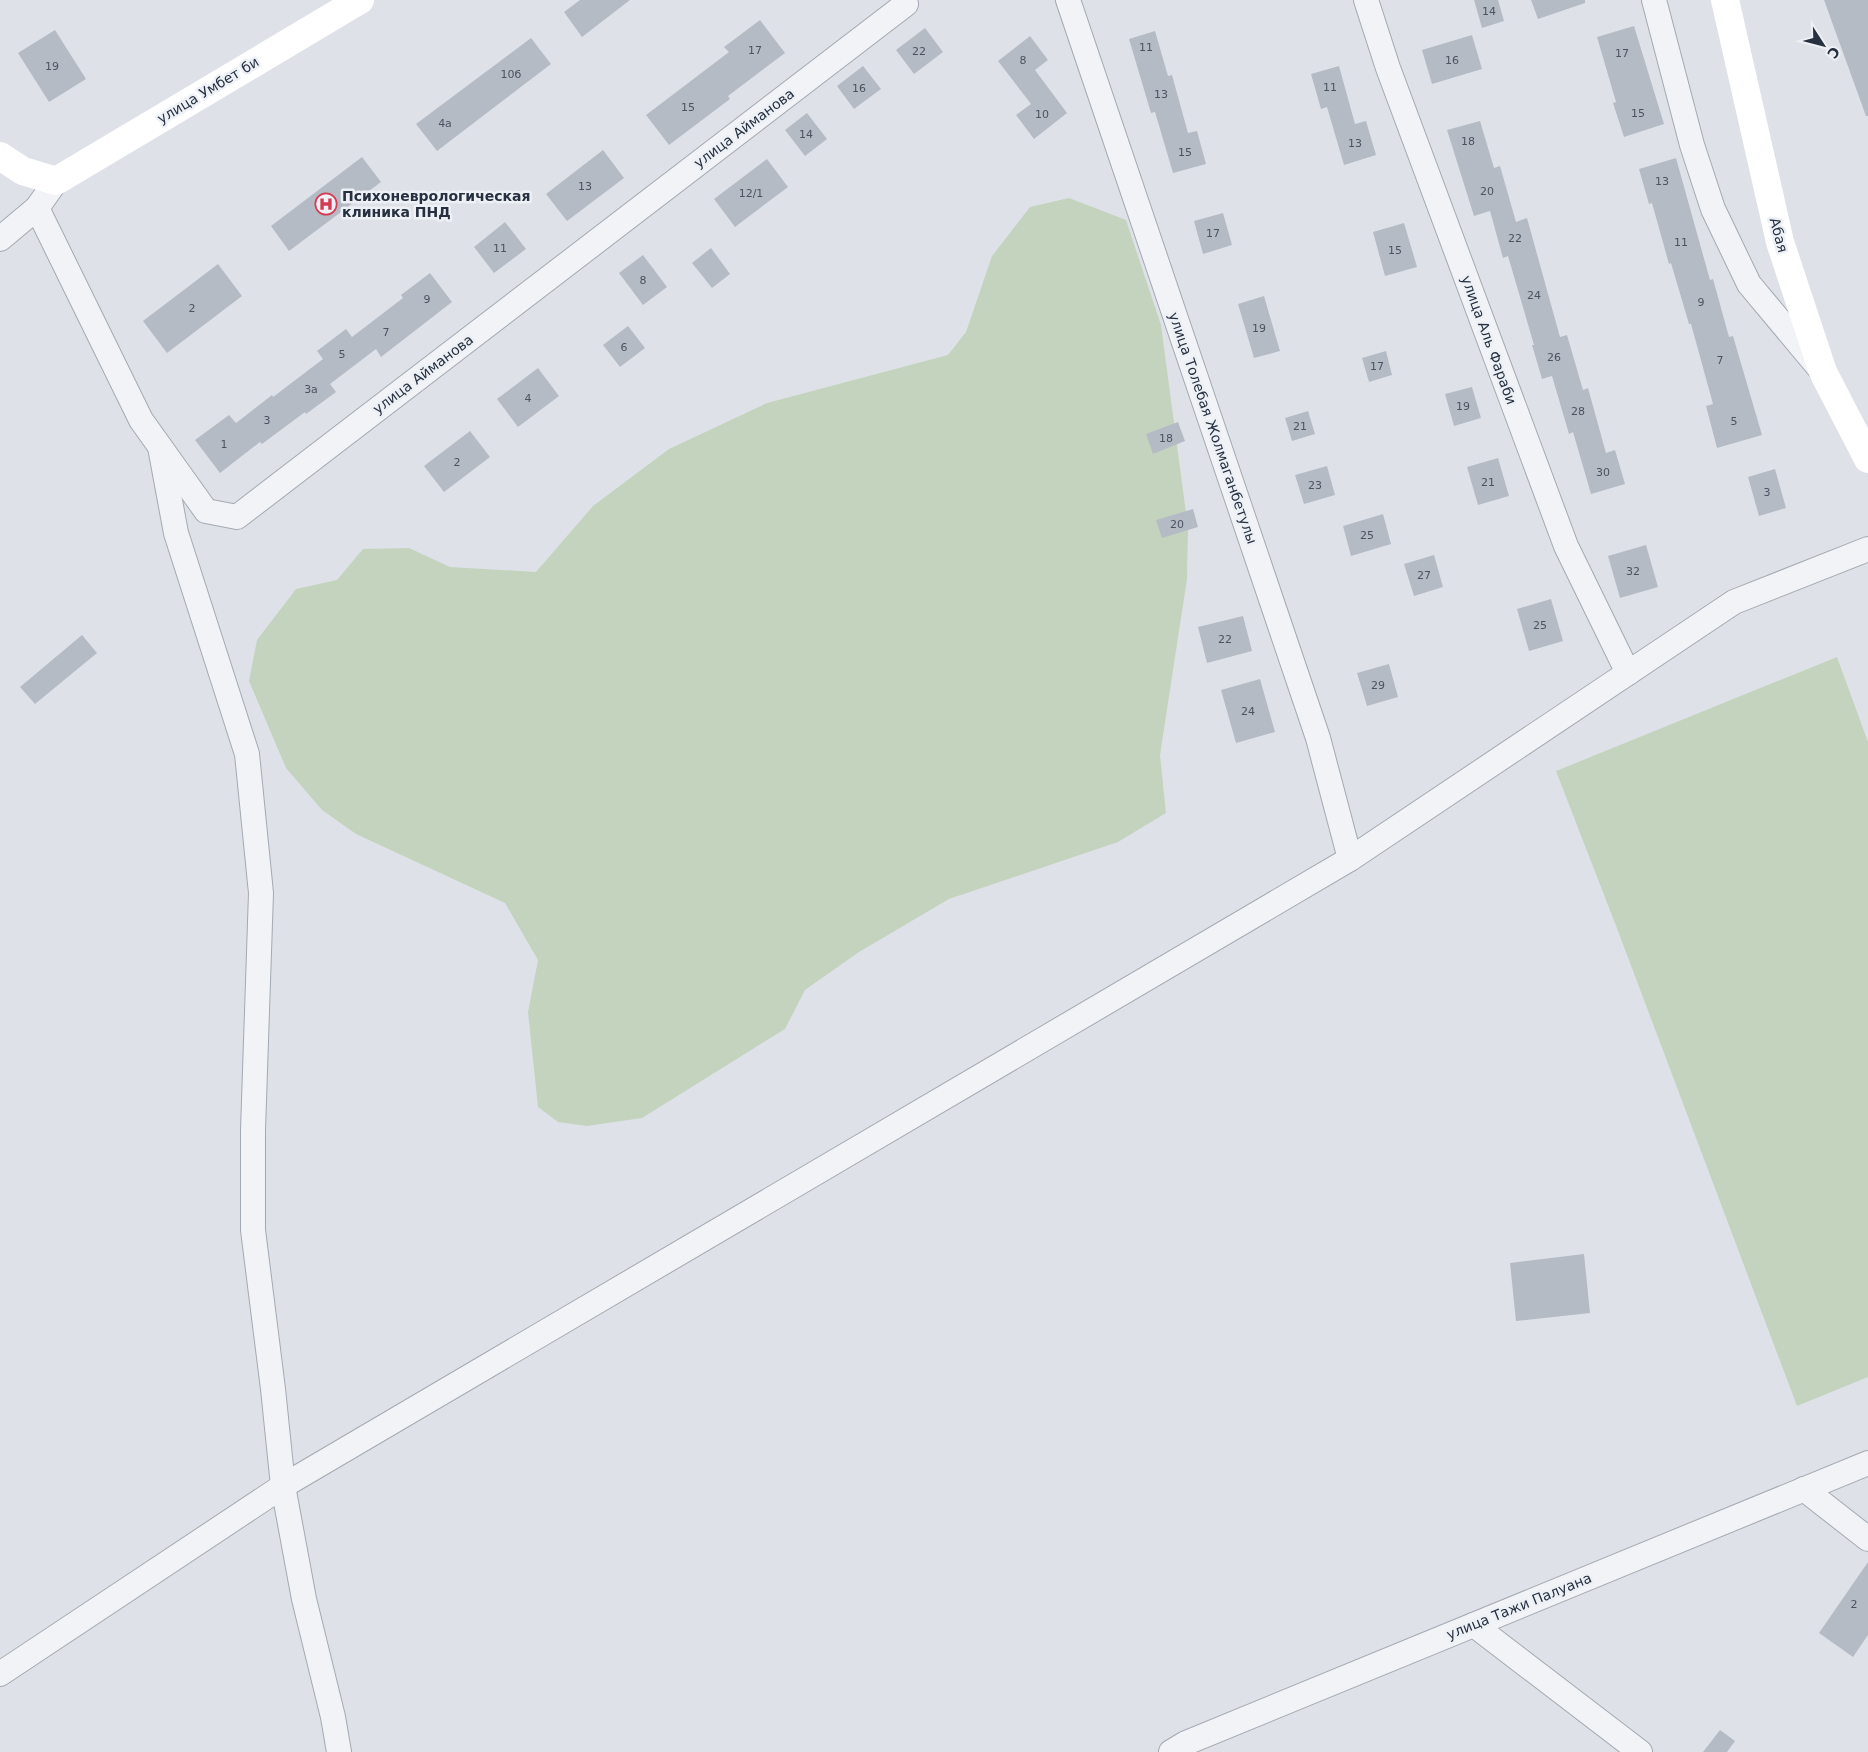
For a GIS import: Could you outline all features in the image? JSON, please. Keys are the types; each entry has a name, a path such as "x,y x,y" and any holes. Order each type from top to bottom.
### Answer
{"street":[{"name":"улица Умбет би","path":"56,181 360,0"},
{"name":"улица Айманова","path":"37,208 141,420 206,511 236,517 906,4 904,0"},
{"name":"улица Толебая Жолмаганбетулы","path":"1068,0 1318,738 1350,859"},
{"name":"улица Аль Фараби","path":"1366,0 1388,68 1566,546 1628,673"},
{"path":"1654,0 1692,145 1713,210 1749,284 1823,372"},
{"name":"Абая","path":"1724,0 1780,242 1823,372 1868,459"},
{"path":"0,156 23,171 56,181 37,208 0,238"},
{"path":"160,447 176,533 247,754 260,893 253,1130 253,1230 274,1389 283,1486 304,1599 333,1717 339,1752"},
{"path":"0,1674 283,1486 1350,859 1734,602 1868,549"},
{"name":"улица Тажи Палуана","path":"1171,1752 1186,1743 1868,1463"},
{"path":"1804,1489 1868,1539"},
{"path":"1474,1625 1640,1752"}],"green space":[{"path":"1069,198 1126,220 1161,325 1188,528 1187,579 1160,755 1166,813 1118,842 949,899 859,952 805,990 785,1029 642,1118 587,1126 558,1122 538,1107 528,1012 538,960 505,903 356,834 322,810 286,768 249,681 257,640 296,589 337,580 363,549 409,548 450,567 536,572 593,506 669,449 767,403 948,355 966,332 992,256 1030,207"},
{"path":"1837,657 1868,742 1868,1377 1797,1406 1556,771"}],"building":[{"path":"580,0 630,0 582,37 564,12"},
{"path":"1474,0 1498,0 1504,21 1482,28"},
{"path":"1531,0 1585,0 1585,3 1538,19"},
{"path":"1824,0 1868,0 1868,116 1866,116"},
{"path":"760,20 785,53 728,96 730,99 669,145 646,115 729,52 724,47"},
{"path":"1634,26 1664,124 1624,137 1613,103 1616,102 1597,37"},
{"path":"925,28 943,52 914,74 896,50"},
{"path":"55,30 86,79 49,102 18,53"},
{"path":"1155,31 1168,76 1172,75 1188,133 1197,131 1206,164 1173,173 1155,112 1151,113 1129,39"},
{"path":"1472,35 1482,69 1432,84 1422,50"},
{"path":"1030,36 1048,60 1035,70 1067,113 1034,139 1016,115 1031,104 998,61"},
{"path":"531,38 551,64 437,151 416,124"},
{"path":"863,66 881,89 854,109 837,86"},
{"path":"1339,66 1355,124 1366,121 1376,155 1344,165 1327,107 1321,109 1311,74"},
{"path":"807,113 827,139 805,156 785,130"},
{"path":"1480,121 1494,168 1500,166 1516,222 1527,218 1560,337 1567,335 1583,390 1588,388 1606,453 1615,450 1625,484 1591,494 1573,432 1569,434 1552,376 1542,379 1508,256 1503,258 1490,211 1474,216 1447,130"},
{"path":"603,150 624,178 567,221 546,194"},
{"name":"Психоневрологическая клиника ПНД","path":"362,157 381,182 289,251 271,226"},
{"path":"1676,158 1710,280 1713,279 1729,337 1733,336 1762,435 1717,448 1706,406 1713,404 1691,324 1689,324 1671,263 1669,264 1652,203 1649,204 1639,169"},
{"path":"767,159 788,187 735,227 714,199"},
{"path":"1223,213 1232,245 1203,254 1194,221"},
{"path":"505,222 526,249 494,273 474,247"},
{"path":"1404,223 1417,267 1385,276 1373,232"},
{"path":"711,248 730,274 712,288 692,263"},
{"path":"643,255 667,287 643,305 619,273"},
{"path":"218,264 242,296 167,353 143,321"},
{"path":"430,273 452,302 381,357 376,349 330,384 336,392 262,444 260,442 220,473 195,440 229,415 236,423 272,395 273,397 323,359 317,351 346,329 352,337 403,298 401,295"},
{"path":"1264,296 1280,351 1254,358 1238,304"},
{"path":"628,326 645,348 620,367 603,345"},
{"path":"1386,351 1392,375 1369,382 1362,358"},
{"path":"538,368 559,396 518,427 497,399"},
{"path":"1472,387 1481,418 1454,426 1445,394"},
{"path":"1308,411 1315,434 1292,441 1285,418"},
{"path":"1178,422 1185,441 1153,454 1146,434"},
{"path":"470,431 490,457 444,492 424,466"},
{"path":"1498,458 1509,496 1478,505 1467,467"},
{"path":"1327,466 1335,495 1304,504 1295,475"},
{"path":"1775,469 1786,508 1759,516 1748,477"},
{"path":"1193,509 1198,527 1162,538 1156,520"},
{"path":"1383,514 1391,544 1351,556 1343,526"},
{"path":"1646,545 1658,587 1620,598 1608,556"},
{"path":"1434,555 1443,587 1414,596 1404,564"},
{"path":"1551,599 1563,641 1529,651 1517,609"},
{"path":"1243,616 1252,651 1207,663 1198,627"},
{"path":"82,635 97,653 35,704 20,687"},
{"path":"1389,664 1398,697 1367,706 1357,673"},
{"path":"1260,679 1275,732 1236,743 1221,690"},
{"path":"1584,1254 1590,1313 1516,1321 1510,1263"},
{"path":"1868,1562 1868,1635 1853,1657 1819,1633"},
{"path":"1720,1730 1735,1741 1727,1752 1703,1752"}],"place":[{"name":"Психоневрологическая клиника ПНД","path":"326,204"}]}
